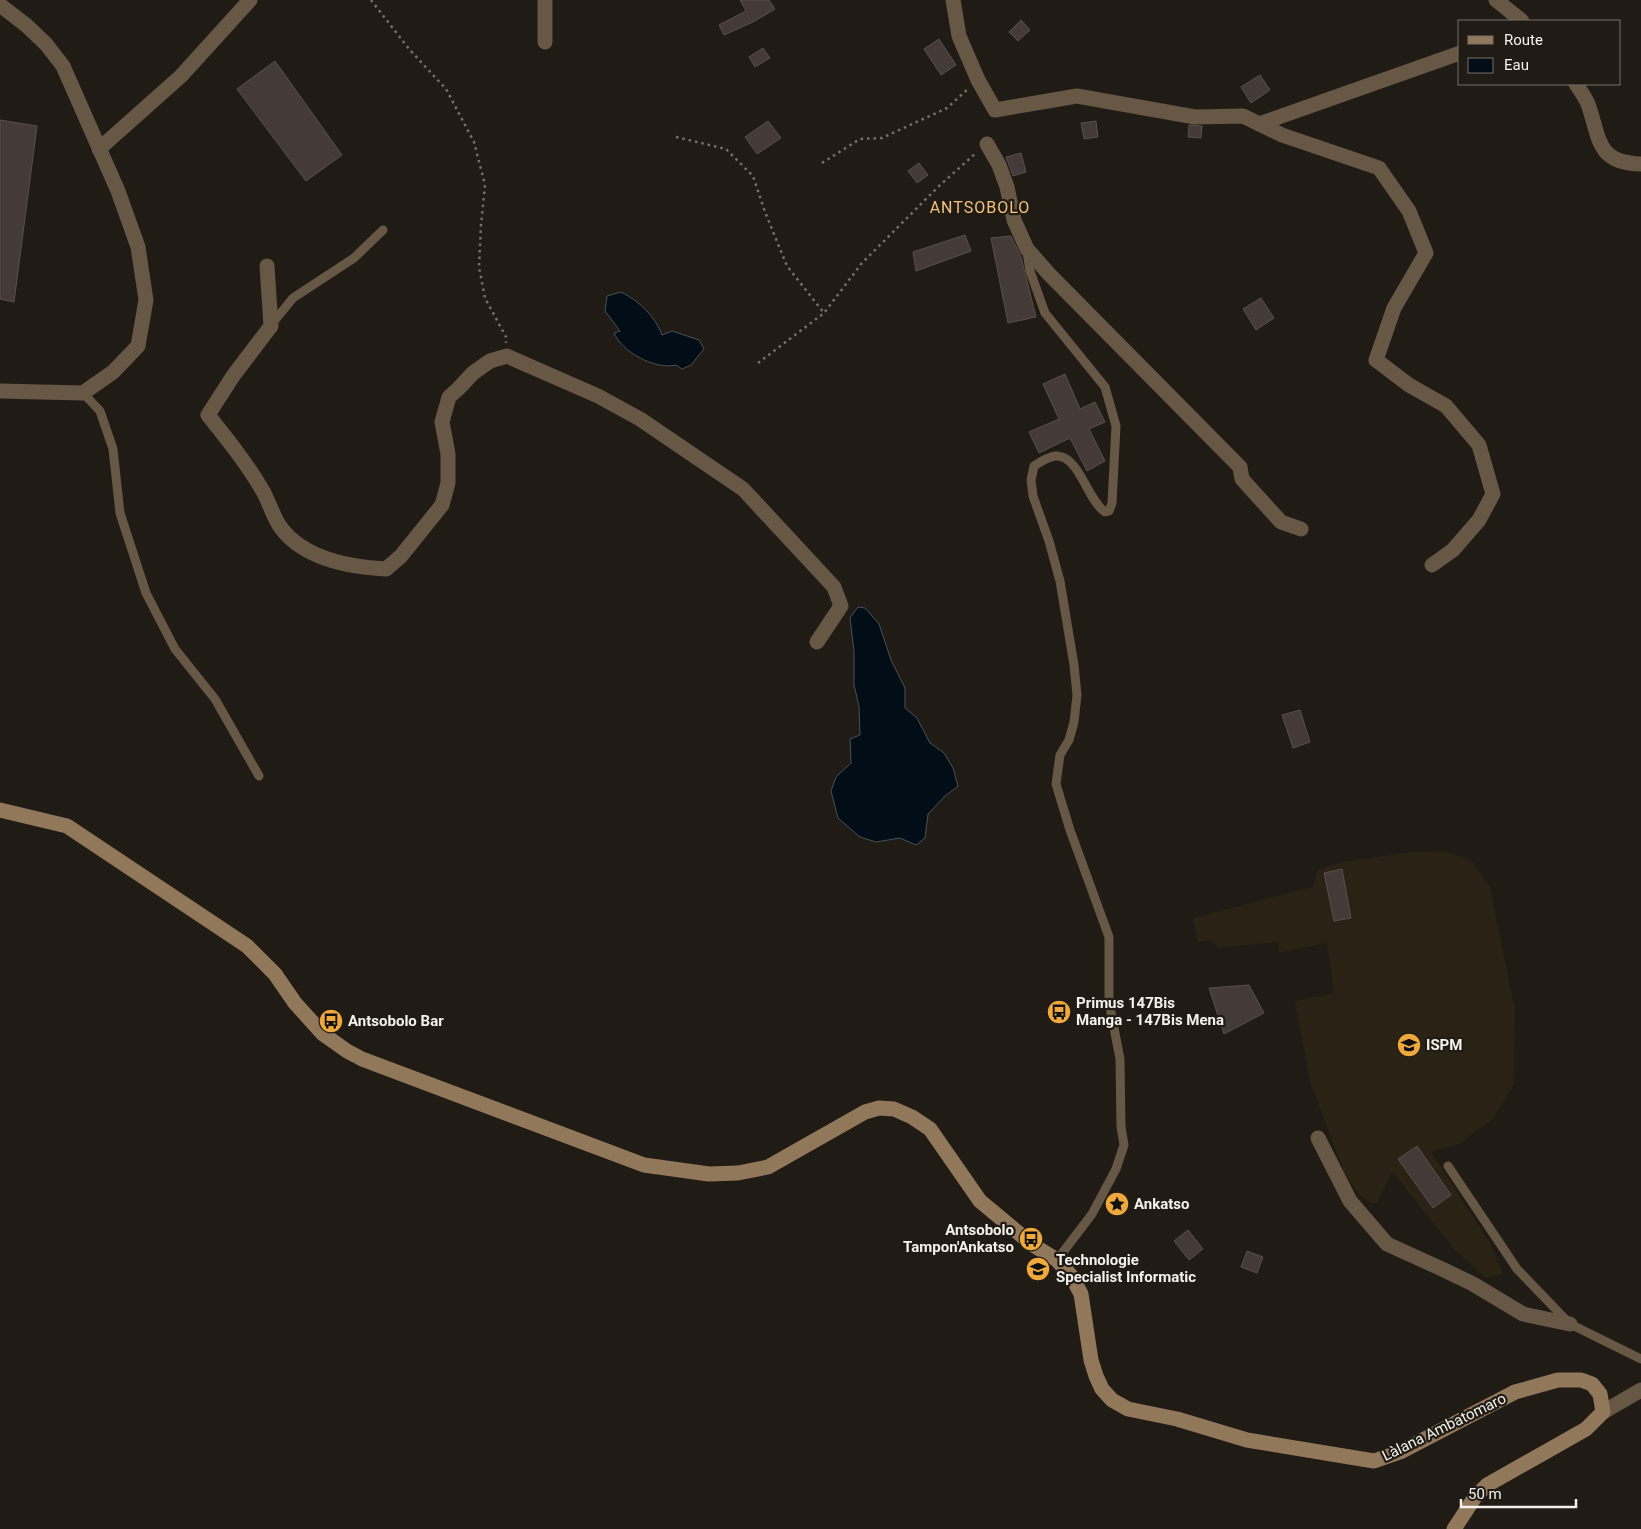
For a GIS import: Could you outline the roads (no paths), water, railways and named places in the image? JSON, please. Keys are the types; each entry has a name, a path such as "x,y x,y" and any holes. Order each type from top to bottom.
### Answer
{"street":[{"path":"99,149 181,76 250,0"},
{"path":"545,0 545,42"},
{"path":"953,0 959,36 978,80 995,110 1077,96 1195,117 1243,116 1282,135 1379,168 1408,212 1426,253 1394,308 1376,360 1409,385 1446,406 1479,445 1493,494 1478,520 1453,550 1432,565"},
{"path":"1496,0 1521,20"},
{"path":"0,5 46,44 63,66 118,190 138,247 146,300 138,346 113,372 83,393 0,391"},
{"path":"1258,124 1458,54"},
{"path":"1577,85 1587,102 1596,133 1604,151 1615,160 1628,164 1641,164"},
{"path":"987,144 999,165 1007,187 1014,220 1027,249 1049,274 1240,467 1242,479 1281,522 1301,529"},
{"path":"267,266 271,326 233,376 208,415 236,449 264,494 279,525 298,544 318,556 370,568 386,569 401,556 442,505 448,483 448,454 442,422 449,397 474,373 490,361 507,356 598,396 640,419 743,489 834,587 841,606 817,642"},
{"name":"Làlana Ambatomaro","path":"0,810 67,826 247,946 276,974 295,1003 323,1034 347,1051 362,1059 644,1165 708,1174 738,1174 768,1166 866,1112 879,1108 894,1109 912,1117 930,1129 980,1201 1033,1245 1057,1260 1072,1277 1081,1294 1091,1360 1102,1389 1112,1400 1128,1409 1177,1419 1248,1440 1374,1461 1400,1452 1515,1392 1558,1380 1582,1380 1592,1384 1600,1394 1603,1412"},
{"path":"1318,1138 1350,1201 1387,1244 1442,1268 1523,1314 1570,1324"},
{"path":"1454,1529 1475,1497 1487,1485 1586,1429 1603,1412 1641,1390"}],"lane":[{"path":"271,326 293,298 354,258 383,230"},
{"path":"1027,249 1030,270 1044,313 1105,386 1116,426 1112,503 1109,511 1105,512 1099,508 1079,473 1068,460 1056,456 1046,459 1034,466 1031,480 1033,496 1049,541 1060,581 1077,695 1074,722 1069,740 1060,754 1056,784 1070,830 1109,937 1110,1002 1120,1059 1121,1127 1124,1145 1116,1168 1092,1214 1057,1260"},
{"path":"83,393 100,411 113,450 120,513 146,593 175,649 215,699 258,776"},
{"path":"1448,1166 1517,1269 1570,1324 1641,1359"}],"water":[{"path":"621,292 646,310 662,335 672,331 699,340 704,349 691,365 682,369 676,365 659,365 640,358 624,347 614,333 620,331 605,311 607,296"},
{"path":"858,607 865,608 879,624 891,660 905,688 905,708 917,718 930,743 944,753 953,768 958,786 945,796 928,814 925,838 916,845 900,838 876,842 860,837 838,818 831,791 836,777 851,763 850,739 860,735 859,706 854,685 854,651 850,618"}],"place":[{"name":"Primus 147Bis Manga - 147Bis Mena","path":"1059,1012"},
{"name":"Antsobolo Bar","path":"331,1021"},
{"name":"ISPM","path":"1409,1045"},
{"name":"Ankatso","path":"1117,1204"},
{"name":"Antsobolo Tampon'Ankatso","path":"1031,1239"},
{"name":"Technologie Specialist Informatic","path":"1038,1269"}],"district":[{"name":"ANTSOBOLO","path":"980,207"}]}
